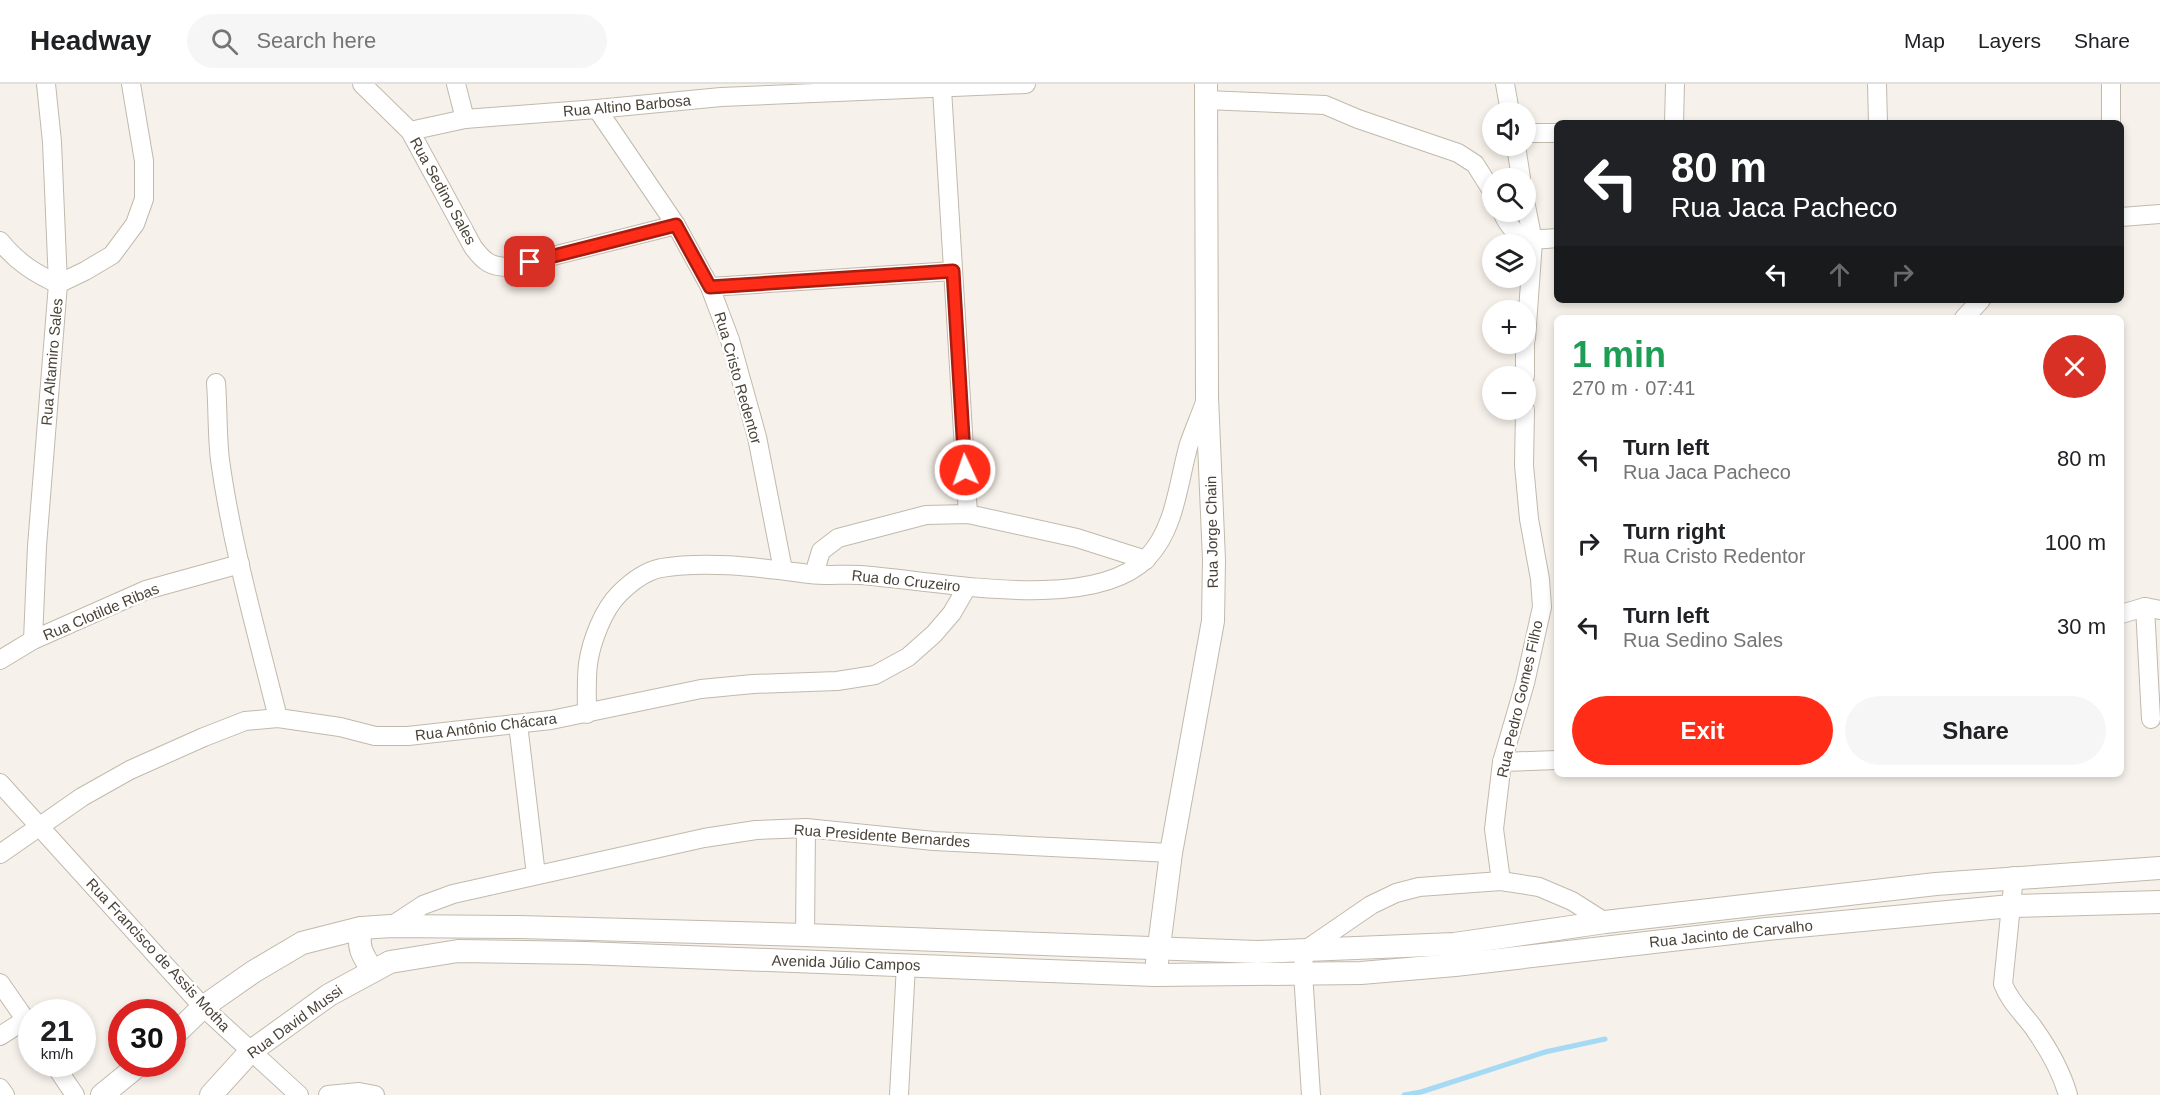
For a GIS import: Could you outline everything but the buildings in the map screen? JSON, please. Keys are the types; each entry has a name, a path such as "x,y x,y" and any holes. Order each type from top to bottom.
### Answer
{"street":[{"name":"Rua Altamiro Sales","path":"33,640 37,546 58,284 52,142 46,84"},
{"path":"0,241 11,255 29,270 58,284 85,272 112,255 135,224 144,200 144,161 131,84"},
{"name":"Rua Sedino Sales","path":"362,84 410,132 473,247 483,261 495,267 509,267 676,225"},
{"path":"456,84 465,119"},
{"name":"Rua Altino Barbosa","path":"410,132 465,119 597,110 720,90 942,89 1026,84"},
{"path":"1505,84 1508,102"},
{"path":"1674,120 1675,84"},
{"path":"1877,84 1878,120"},
{"path":"2111,84 2111,120"},
{"path":"942,89 968,514"},
{"path":"1206,92 1325,105 1358,119 1458,153 1475,164 1482,175"},
{"name":"Rua Jorge Chain","path":"1155,975 1171,853 1213,621 1214,560 1207,397 1206,92"},
{"name":"Rua Cristo Redentor","path":"597,110 676,225 710,287 730,340 757,437 783,570"},
{"path":"1536,133 1554,132"},
{"path":"2124,218 2160,214"},
{"path":"1507,222 1519,234"},
{"path":"1536,241 1554,238"},
{"path":"710,287 953,271"},
{"path":"1967,315 1978,303"},
{"path":"216,382 220,459 240,564 278,718"},
{"name":"Rua do Cruzeiro","path":"587,714 588,663 601,623 617,595 639,577 659,568 709,565 814,574 860,575 967,587 1035,590 1096,585 1116,577 1146,560 1161,542 1171,518 1190,443 1207,397"},
{"name":"Rua Pedro Gomes Filho","path":"1501,881 1494,829 1502,762 1525,683 1542,607 1525,476 1525,420"},
{"path":"814,574 821,551 838,538 926,515 968,514 1077,537 1146,560"},
{"name":"Rua Clotilde Ribas","path":"0,660 33,640 146,590 240,564"},
{"name":"Rua Antônio Chácara","path":"0,854 82,797 151,760 245,721 278,718 340,726 375,736 408,736 587,714 701,689 753,684 837,681 875,675 908,657 934,634 952,613 967,587"},
{"path":"2124,613 2153,608 2151,719"},
{"path":"518,723 536,875"},
{"path":"1502,762 1554,760"},
{"name":"Rua Francisco de Assis Motha","path":"0,783 203,1007 299,1095"},
{"path":"805,935 806,828"},
{"name":"Rua Presidente Bernardes","path":"391,926 423,905 453,894 704,838 756,830 806,828 934,841 1171,853"},
{"path":"1455,954 1605,922 2014,876 2160,868"},
{"path":"2014,876 2003,984 2009,1000 2031,1024 2050,1051 2068,1095"},
{"path":"1303,962 1371,905 1396,893 1419,886 1501,881 1539,887 1572,901 1605,922"},
{"name":"Rua Jacinto de Carvalho","path":"1303,962 1361,973 1455,954 1767,929 2011,906 2160,902"},
{"path":"1764,904 1767,929"},
{"path":"186,1023 203,1007 253,972 302,943 361,928 391,926 805,935 1159,948 1257,952 1303,962"},
{"path":"361,928 358,939 360,951 381,966 393,952 391,926"},
{"path":"1099,947 1099,973"},
{"name":"Avenida Júlio Campos","path":"381,966 458,951 585,953 1155,975 1303,962"},
{"path":"1303,962 1311,1095"},
{"path":"899,1095 906,965"},
{"name":"Rua David Mussi","path":"211,1095 250,1052 329,995 381,966"},
{"path":"0,983 18,1009"},
{"path":"0,1036 18,1028"},
{"path":"63,1077 75,1095"},
{"path":"102,1095 124,1077"},
{"path":"0,1088 5,1095"},
{"path":"328,1095 359,1092 375,1095"}],"waterway":[{"path":"1404,1095 1421,1092 1545,1052 1605,1039"}],"route":[{"path":"530,262 676,225 710,287 953,271 965,470"}]}
